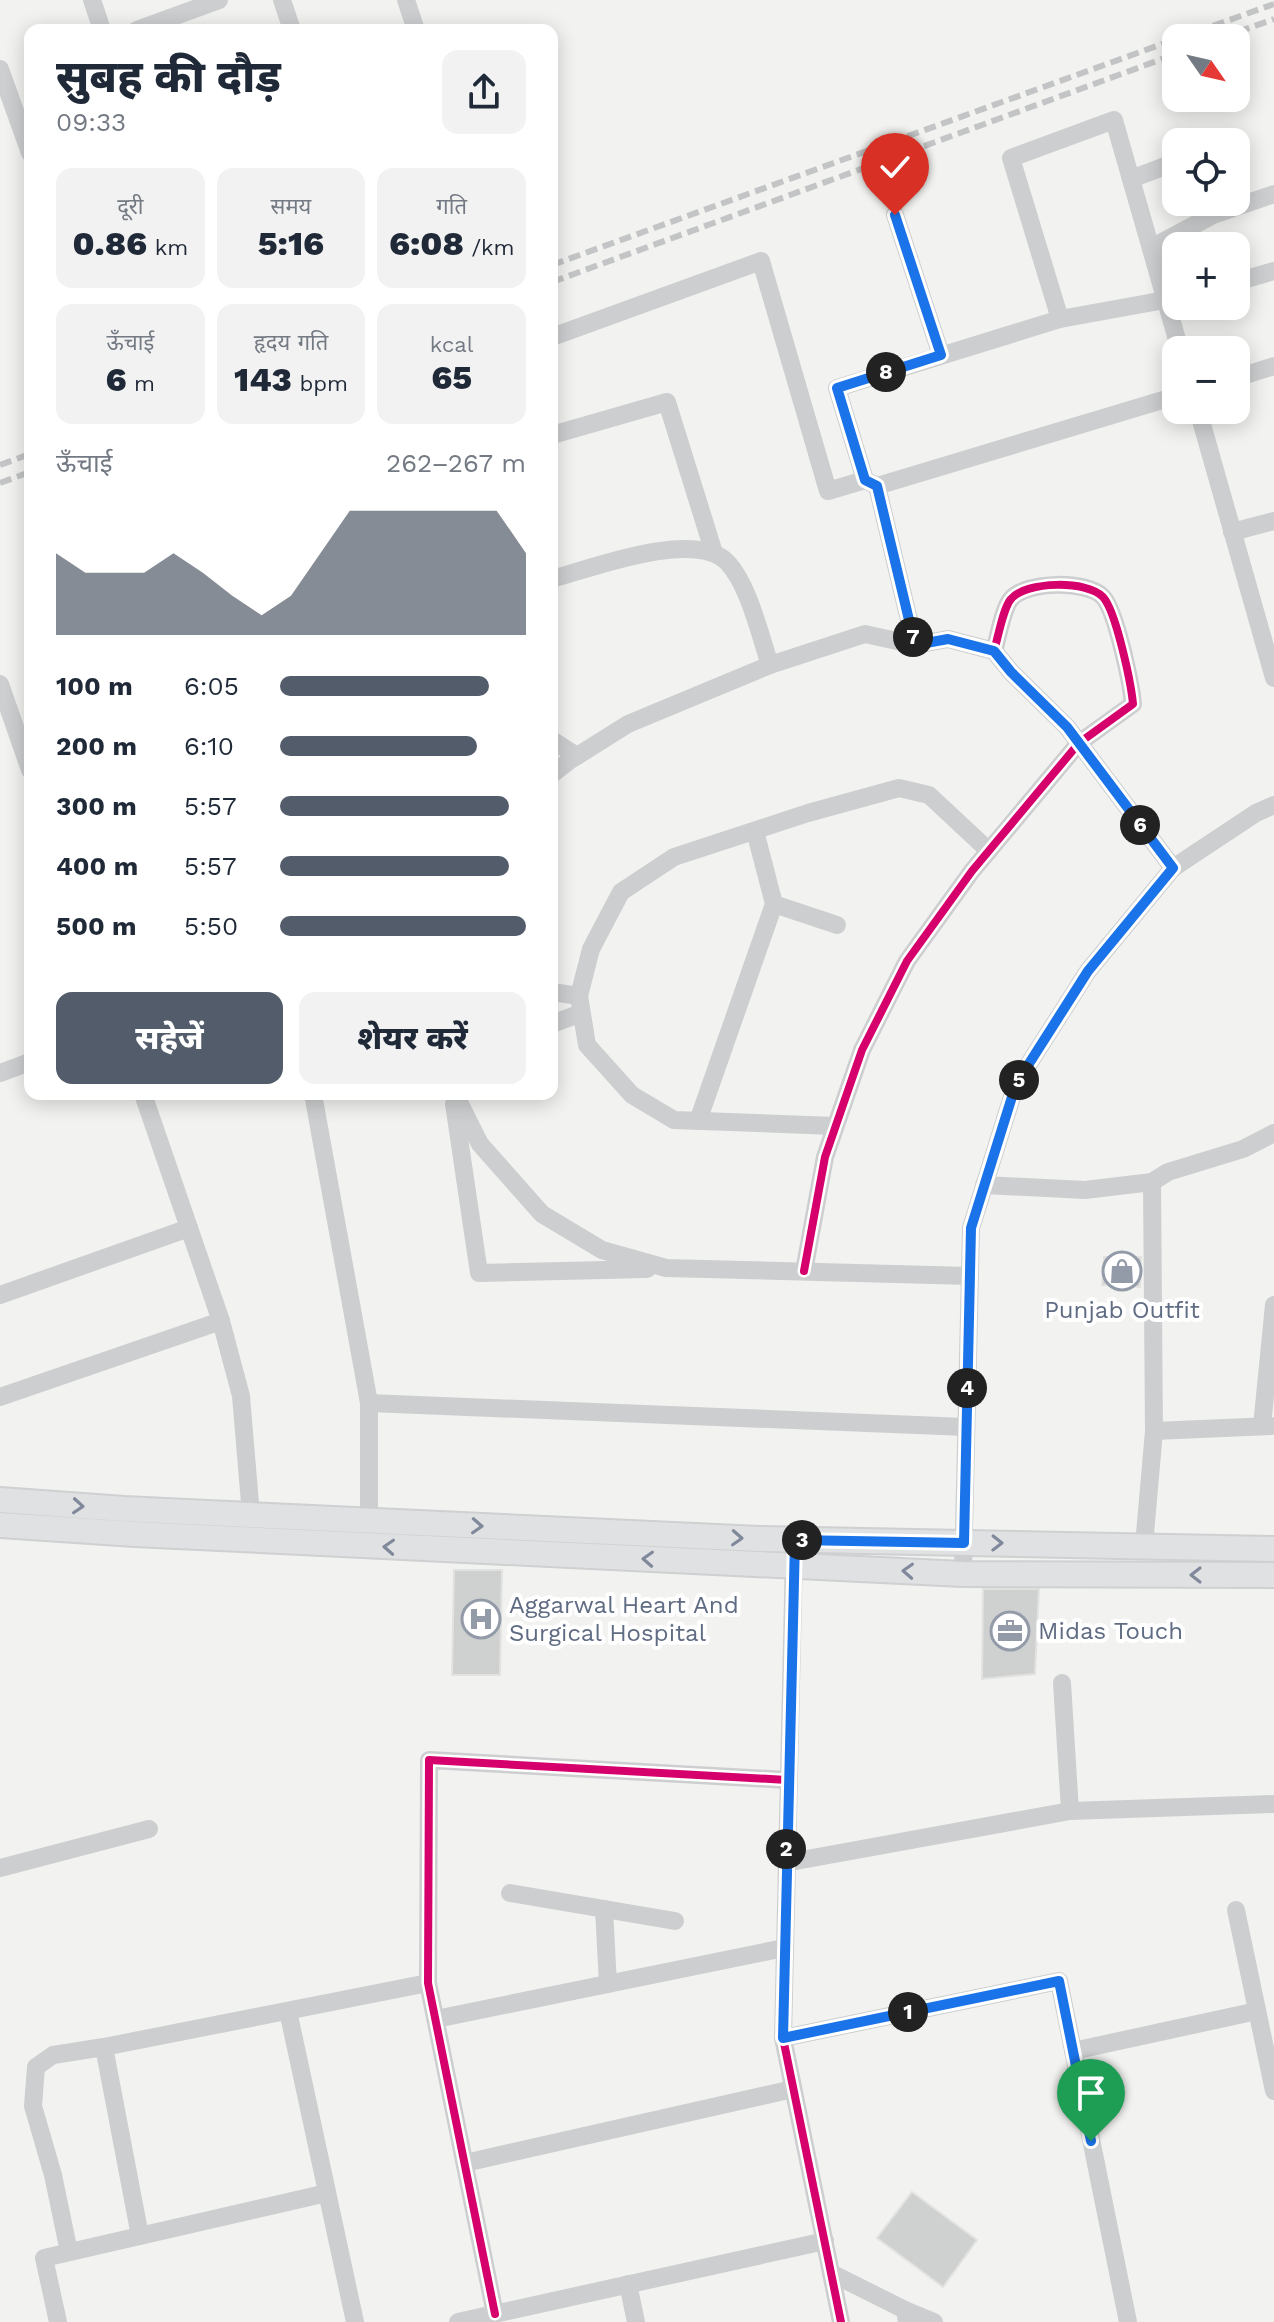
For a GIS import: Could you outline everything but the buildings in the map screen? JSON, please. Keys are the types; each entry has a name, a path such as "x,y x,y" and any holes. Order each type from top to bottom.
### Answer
{"main road":[{"path":"0,1500 369,1521 795,1540 1274,1549"},
{"path":"0,1525 963,1574 1274,1575"}],"street":[{"path":"92,0 100,24"},
{"path":"162,0 168,19"},
{"path":"282,0 290,24"},
{"path":"406,0 414,24"},
{"path":"154,24 213,1"},
{"path":"0,69 24,136"},
{"path":"0,126 18,120"},
{"path":"1060,319 1011,158 1114,120 1162,276"},
{"path":"1131,179 1162,167"},
{"path":"1151,248 1213,215 1274,194"},
{"path":"895,215 941,355"},
{"path":"558,335 761,261 828,491 871,483 1162,400"},
{"path":"1250,278 1274,271"},
{"path":"915,645 871,483 837,388 1060,319 1162,301"},
{"path":"1250,374 1274,366"},
{"path":"558,433 667,402 714,553"},
{"path":"1202,424 1274,678"},
{"path":"1232,532 1274,521"},
{"path":"558,577 661,549 714,553 728,564 750,604 770,665"},
{"path":"804,1271 825,1157 835,1126 862,1050 907,961 989,851 1079,743 1133,704 1112,613 1102,596 1083,587 1025,588 1010,600 994,651"},
{"path":"558,770 628,724 770,665 865,634 915,645 948,639 994,651 1067,727 1173,868"},
{"path":"0,684 24,753"},
{"path":"558,744 577,756"},
{"path":"835,1126 674,1120 632,1095 587,1045 580,1004 591,949 621,892 674,857 899,788 929,795 989,851"},
{"path":"963,1574 971,1228 1016,1084 1088,971 1173,868 1256,813 1274,805"},
{"path":"698,1121 774,904 755,831"},
{"path":"774,904 837,925"},
{"path":"558,995 580,1004"},
{"path":"558,1020 580,1004"},
{"path":"0,1073 24,1064"},
{"path":"145,1100 221,1321 241,1396 251,1515"},
{"path":"314,1100 369,1403 369,1521"},
{"path":"455,1100 479,1273 666,1268 970,1276"},
{"path":"457,1100 480,1144 542,1214 602,1250 666,1268"},
{"path":"984,1185 1085,1190 1152,1182 1168,1172 1243,1149 1274,1133"},
{"path":"1144,1545 1154,1431 1152,1182"},
{"path":"0,1295 189,1228"},
{"path":"1154,1431 1268,1426 1274,1305"},
{"path":"0,1397 221,1321"},
{"path":"369,1403 966,1427"},
{"path":"795,1540 783,2038 841,2322"},
{"path":"1062,1683 1070,1811"},
{"path":"495,2314 428,1983 429,1760 787,1780"},
{"path":"785,1863 1070,1811 1274,1804"},
{"path":"0,1868 149,1829"},
{"path":"510,1893 675,1921"},
{"path":"604,1909 608,1984"},
{"path":"1236,1910 1274,2091"},
{"path":"436,2019 784,1948"},
{"path":"783,2038 1059,1981 1128,2322"},
{"path":"69,2252 53,2175 33,2106 36,2067 53,2055 428,1983"},
{"path":"288,2011 355,2322"},
{"path":"1073,2051 1257,2011"},
{"path":"104,2047 140,2236"},
{"path":"465,2163 793,2089"},
{"path":"58,2322 44,2258 327,2193"},
{"path":"458,2322 825,2241"},
{"path":"831,2273 906,2316 934,2322"},
{"path":"628,2284 636,2322"}],"railway":[{"path":"1218,24 1274,4"},
{"path":"1250,28 1274,19"},
{"path":"558,263 1162,44"},
{"path":"558,280 1162,59"},
{"path":"0,465 24,456"},
{"path":"0,483 24,474"}],"cycle path":[{"path":"804,1271 825,1157 862,1050 907,961 972,871 1079,743 1133,704 1118,631 1108,605 1095,591 1057,585 1019,593 1011,599 1006,609 994,651"},
{"path":"795,1540 783,2038 841,2322"},
{"path":"495,2314 428,1983 429,1760 787,1780"}],"place":[{"name":"Punjab Outfit","path":"1122,1271"},
{"name":"Aggarwal Heart And Surgical Hospital","path":"481,1619"},
{"name":"Midas Touch","path":"1010,1631"}],"route":[{"path":"895,215 941,355 837,388 865,480 877,486 915,645 948,639 994,651 1067,727 1173,868 1088,971 1016,1084 971,1228 964,1543 795,1540 783,2038 1059,1981 1091,2141"}]}
